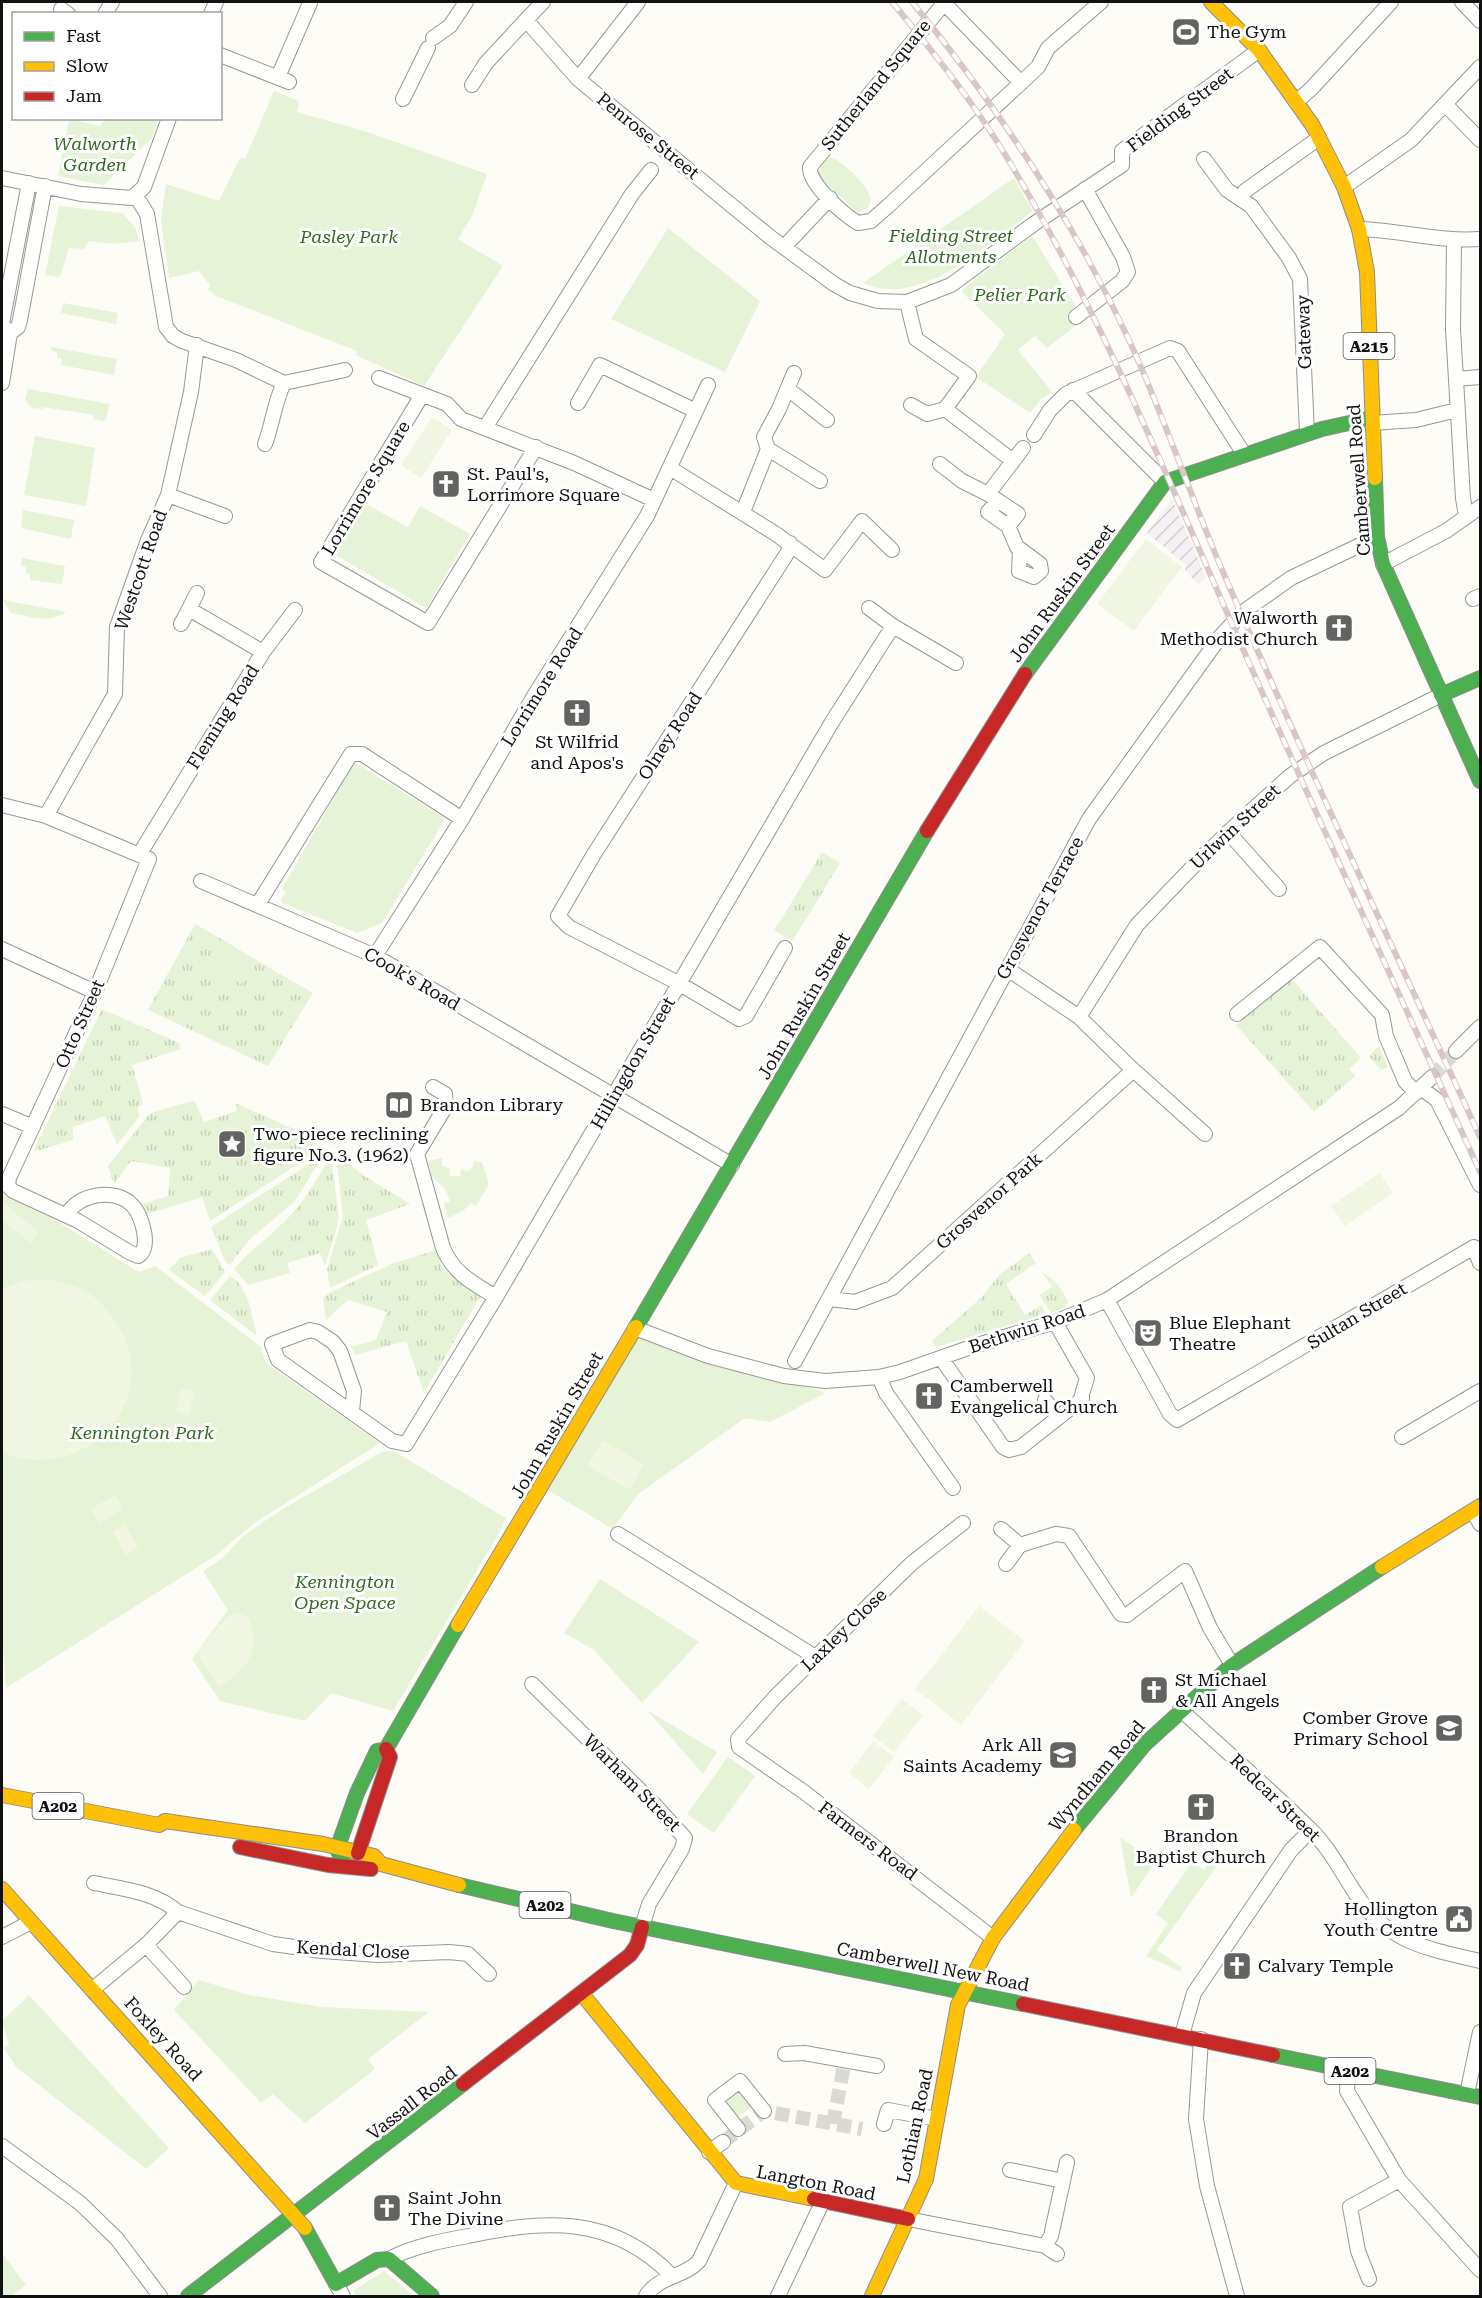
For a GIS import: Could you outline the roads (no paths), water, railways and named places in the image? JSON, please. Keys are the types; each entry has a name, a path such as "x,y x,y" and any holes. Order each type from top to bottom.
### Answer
{"main road":[{"name":"A215","path":"1211,2 1259,50 1296,102 1318,136 1344,187 1359,229"},
{"name":"Camberwell Road","path":"1359,229 1367,272 1377,537 1383,564 1480,781"},
{"path":"1165,482 1307,433 1372,421"},
{"name":"John Ruskin Street","path":"337,1849 343,1829 377,1751 386,1749 732,1165 924,835 1024,675 1165,482"},
{"path":"1441,695 1480,678"},
{"name":"Wyndham Road","path":"964,1991 993,1938 1093,1804 1145,1744 1180,1709 1232,1665 1308,1613 1477,1508"},
{"name":"John Ruskin Street","path":"358,1853 390,1756 386,1749"},
{"name":"Camberwell New Road","path":"2,1795 159,1825 163,1830 346,1867 365,1870 381,1864"},
{"name":"Camberwell New Road","path":"159,1825 165,1821 307,1842 374,1856 381,1864 483,1892 642,1927 1474,2096"},
{"path":"337,1849 346,1867"},
{"name":"Foxley Road","path":"2,1889 312,2236 340,2290"},
{"name":"Vassall Road","path":"188,2296 582,1994 635,1950 642,1927"},
{"name":"Lothian Road","path":"872,2296 926,2179 958,2005 964,1991"},
{"name":"Langton Road","path":"582,1994 736,2183 822,2203 908,2219"},
{"path":"340,2290 377,2260 389,2259 432,2296"}],"street":[{"path":"403,99 430,43 450,26 466,2"},
{"path":"472,85 486,63 543,2"},
{"path":"578,79 638,2"},
{"name":"Sutherland Square","path":"1021,83 945,2 812,163 809,170 812,179 858,223 871,221 1021,83 1040,65 1048,48 1101,2"},
{"path":"1296,102 1319,81 1391,2"},
{"path":"1462,2 1480,21"},
{"path":"222,56 284,79 310,3"},
{"name":"Penrose Street","path":"526,20 578,79 799,258"},
{"name":"Fielding Street","path":"799,258 850,293 878,301 907,302 960,280 1035,223 1122,165 1122,151 1259,50"},
{"path":"1344,187 1395,154 1480,67"},
{"path":"1445,104 1480,140"},
{"path":"2,178 126,199 136,196 144,187 168,120"},
{"path":"1245,191 1318,136"},
{"name":"Gateway","path":"1204,159 1227,190 1251,206 1289,258 1300,279 1307,433"},
{"path":"484,428 627,201 651,170"},
{"path":"10,333 2,326 3,318 29,183"},
{"path":"2,383 10,333 18,327 20,320 45,186"},
{"path":"1076,316 1122,281 1128,272 1123,257 1085,189"},
{"path":"136,196 147,214 166,327 173,336 275,377 284,383 345,370"},
{"path":"784,247 830,198"},
{"path":"1359,229 1399,231 1454,241 1480,239"},
{"path":"1454,241 1457,410 1466,516"},
{"path":"907,302 916,339 969,376 945,409 927,414 911,405"},
{"name":"Westcott Road","path":"46,816 115,694 117,627 148,540 168,495 191,392 197,345"},
{"path":"1034,435 1057,401 1073,390 1163,350 1175,349 1244,454"},
{"path":"578,403 600,365 696,411"},
{"path":"794,373 764,437 768,449 820,481"},
{"path":"1456,379 1480,377"},
{"path":"379,378 447,404 455,416 537,447 654,500"},
{"path":"265,444 274,421 274,404 284,383"},
{"name":"Lorrimore Road","path":"375,956 462,819 654,500 708,386"},
{"path":"788,388 827,420"},
{"path":"1073,390 1165,482"},
{"name":"Lorrimore Square","path":"422,395 321,562 428,623 537,447"},
{"path":"945,409 1013,460"},
{"path":"1372,421 1416,420 1457,410"},
{"path":"993,497 1013,460 1023,448"},
{"path":"743,512 768,449"},
{"path":"940,464 962,482 993,497 1018,514 1008,526 1020,549"},
{"path":"670,468 743,512 790,543 825,570 862,520 892,550"},
{"path":"168,495 225,516"},
{"path":"1383,564 1446,531 1480,507"},
{"name":"Grosvenor Terrace","path":"795,1361 1006,968 1089,819 1220,637 1243,612 1291,578 1377,537"},
{"name":"Olney Road","path":"680,984 569,927 558,915 565,899 788,552 790,543"},
{"path":"181,624 197,593"},
{"path":"869,608 893,626 956,663"},
{"name":"Fleming Road","path":"144,857 263,652 189,609"},
{"path":"263,652 295,610"},
{"name":"Hillingdon Street","path":"352,1411 354,1391 340,1351 333,1342 318,1332 310,1330 272,1344 278,1360 392,1441 406,1444 496,1297 832,723 893,626"},
{"name":"Urlwin Street","path":"1079,1017 1137,925 1228,832 1306,764 1441,695"},
{"path":"258,903 351,754 362,754 462,819"},
{"path":"2,805 46,816 144,857"},
{"path":"1228,832 1279,889"},
{"name":"Otto Street","path":"67,1215 8,1186 9,1178 95,992 144,857"},
{"name":"Cook's Road","path":"201,881 258,903 375,956 732,1165"},
{"path":"1237,1014 1320,947 1382,1015 1386,1036 1405,1080 1437,1100 1480,1185"},
{"path":"680,984 739,1018 746,1016 785,948"},
{"path":"2,949 95,992"},
{"path":"1006,968 1079,1017 1130,1067 1205,1134"},
{"path":"1456,1051 1480,1027"},
{"name":"Grosvenor Park","path":"830,1299 841,1303 855,1302 892,1288 1129,1074 1130,1067"},
{"name":"Bethwin Road","path":"635,1328 708,1356 784,1376 825,1381 879,1377 1055,1323 1107,1300 1399,1108 1431,1077"},
{"path":"433,1087 445,1094 446,1106 417,1154 443,1248 459,1275 496,1297"},
{"path":"2,1114 33,1127"},
{"path":"98,1195 132,1204 145,1240 142,1254 129,1252 67,1215 75,1203 98,1195"},
{"name":"Sultan Street","path":"1107,1300 1170,1414 1177,1420 1474,1247 1480,1263"},
{"path":"941,1358 1006,1449 1021,1447 1082,1399 1087,1378 1055,1323"},
{"path":"879,1377 886,1392 953,1488"},
{"path":"1402,1437 1480,1391"},
{"path":"1045,1400 1058,1418"},
{"path":"1477,1508 1480,1524"},
{"name":"Laxley Close","path":"739,1747 738,1739 776,1696 912,1563 963,1523"},
{"path":"1001,1529 1020,1545"},
{"path":"618,1534 817,1658"},
{"path":"1006,1564 1020,1545 1056,1534 1069,1536 1121,1614 1126,1615 1185,1571 1210,1628 1232,1665"},
{"name":"Warham Street","path":"532,1684 652,1802 685,1838 682,1849 649,1904 642,1927"},
{"name":"Redcar Street","path":"1180,1709 1311,1830 1332,1857 1363,1905 1388,1929 1425,1949 1480,1961"},
{"name":"Farmers Road","path":"739,1747 812,1799 993,1938"},
{"path":"1182,2035 1194,1993 1291,1850 1311,1830"},
{"name":"Kendal Close","path":"94,1883 148,1894 166,1901 178,1912 273,1944 322,1951 378,1955 449,1952 468,1954 489,1974"},
{"path":"93,1989 146,1945 178,1912"},
{"path":"2,1937 31,1923"},
{"path":"146,1945 184,1987"},
{"path":"1474,2096 1480,2032"},
{"path":"1200,2039 1196,2119 1207,2186 1237,2296"},
{"path":"785,2054 804,2053 877,2066"},
{"path":"1348,2070 1347,2091 1400,2180 1480,2270"},
{"path":"738,2129 715,2100 740,2081 764,2111"},
{"path":"884,2124 888,2110 937,2119"},
{"path":"710,2152 723,2142"},
{"path":"2,2146 80,2203 117,2239 160,2296"},
{"path":"1010,2170 1063,2181 1067,2162"},
{"path":"1369,2279 1358,2251 1350,2207 1400,2180"},
{"name":"Langton Road","path":"908,2219 1051,2250 1051,2236 1063,2181"},
{"path":"646,2296 659,2283 694,2266 699,2261 736,2183"},
{"path":"778,2296 822,2203"},
{"path":"389,2259 417,2247 529,2224 569,2224 608,2234 646,2255 672,2276"}],"tunnel":[{"path":"1432,1077 1456,1051"},
{"path":"833,2124 845,2060"},
{"path":"723,2142 764,2111 862,2129"}],"railway":[{"path":"892,2 954,79 996,140 1075,279 1134,401 1301,780 1480,1172"},
{"path":"912,2 974,82 1031,164 1083,250 1107,295 1142,369 1211,543 1254,643 1480,1137"}],"place":[{"name":"The Gym","path":"1186,32"},
{"name":"St. Paul's, Lorrimore Square","path":"446,484"},
{"name":"Walworth Methodist Church","path":"1339,628"},
{"name":"St Wilfrid and Apos's","path":"577,713"},
{"name":"Brandon Library","path":"399,1105"},
{"name":"Two-piece reclining figure No.3. (1962)","path":"232,1144"},
{"name":"Blue Elephant Theatre","path":"1148,1333"},
{"name":"Camberwell Evangelical Church","path":"929,1396"},
{"name":"St Michael & All Angels","path":"1154,1690"},
{"name":"Comber Grove Primary School","path":"1449,1728"},
{"name":"Ark All Saints Academy","path":"1063,1755"},
{"name":"Brandon Baptist Church","path":"1201,1807"},
{"name":"Hollington Youth Centre","path":"1459,1919"},
{"name":"Calvary Temple","path":"1237,1966"},
{"name":"Saint John The Divine","path":"387,2208"}],"park label":[{"name":"Walworth Garden","path":"95,154"},
{"name":"Pasley Park","path":"349,237"},
{"name":"Fielding Street Allotments","path":"951,246"},
{"name":"Pelier Park","path":"1020,295"},
{"name":"Kennington Park","path":"142,1433"},
{"name":"Kennington Open Space","path":"345,1592"}]}
